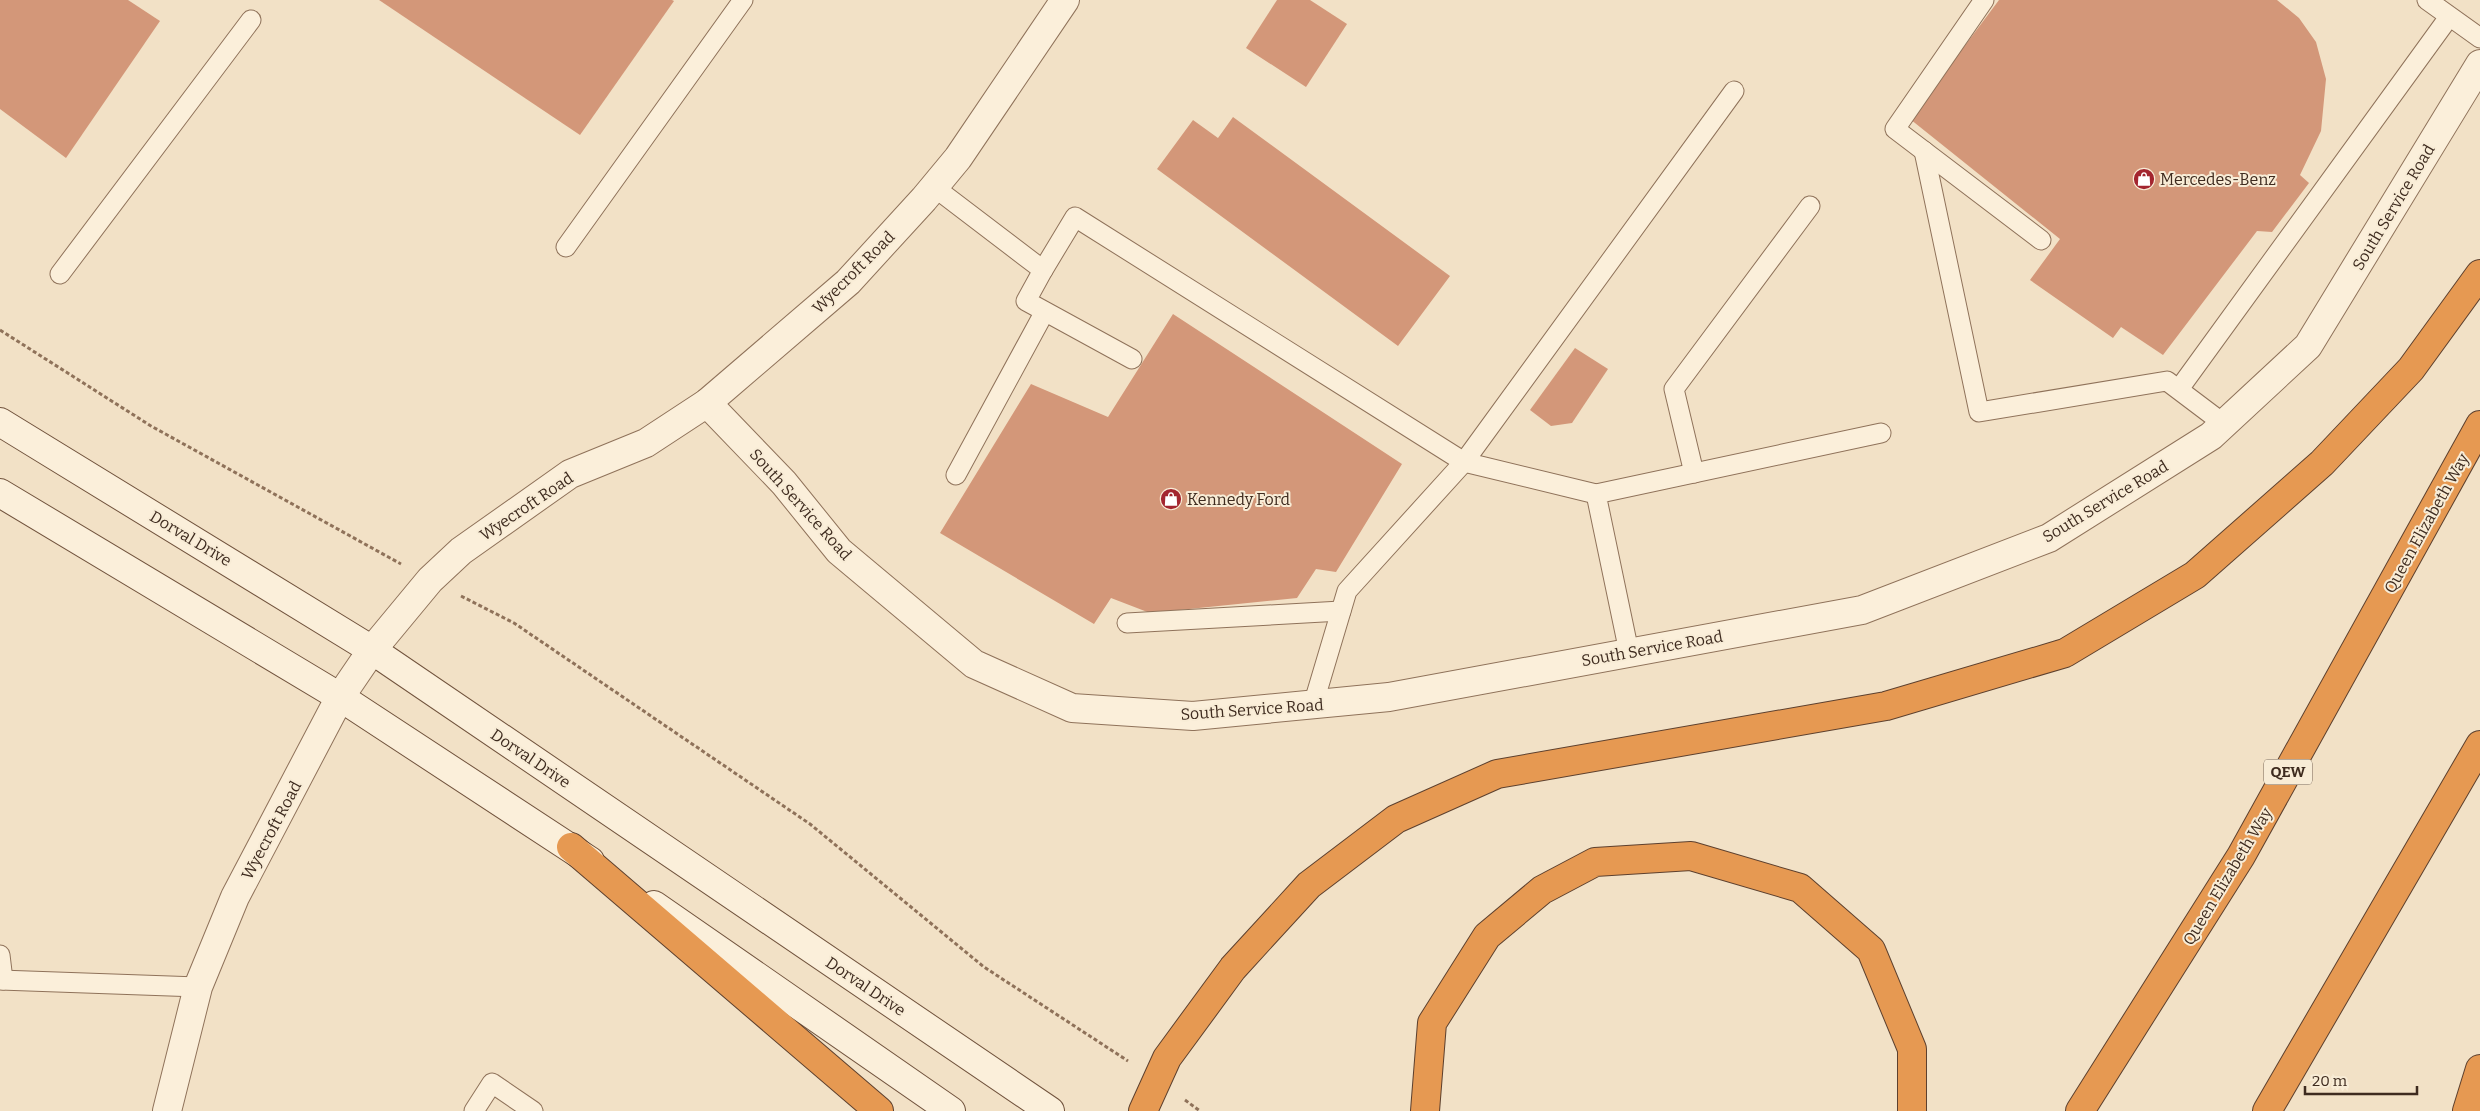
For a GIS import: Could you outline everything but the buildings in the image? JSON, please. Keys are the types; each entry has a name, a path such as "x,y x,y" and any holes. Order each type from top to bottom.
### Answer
{"highway":[{"path":"1143,1111 1167,1058 1233,968 1310,885 1396,819 1497,774 1886,706 2065,653 2194,575 2322,463 2411,369 2480,274"},
{"name":"Queen Elizabeth Way","path":"2080,1111 2241,856 2480,425"},
{"path":"2267,1111 2480,745"},
{"path":"571,847 879,1111"},
{"path":"1425,1111 1432,1023 1487,936 1542,890 1595,862 1691,856 1800,888 1872,950 1912,1049 1912,1111"},
{"path":"2467,1111 2480,1069"}],"street":[{"name":"Wyecroft Road","path":"167,1111 198,987 235,897 340,697 372,650 430,580 461,551 570,474 646,442 707,403 848,282 934,188 958,158 1065,0"},
{"name":"South Service Road","path":"707,403 784,484 839,551 974,664 1072,708 1193,716 1389,697 1871,607 2048,538 2211,436 2308,346 2480,64"},
{"name":"Dorval Drive","path":"0,422 372,650 1050,1111"},
{"path":"0,493 340,697 571,847 951,1111"}],"lane":[{"path":"566,247 743,0"},
{"path":"1984,0 1896,129 2041,240"},
{"path":"2426,0 2480,38"},
{"path":"2179,390 2449,17"},
{"path":"60,274 251,20"},
{"path":"1313,705 1347,591 1464,462 1734,91"},
{"path":"1924,151 1979,412 2167,381 2224,424"},
{"path":"934,188 1043,270"},
{"path":"1694,473 1674,389 1810,206"},
{"path":"1132,359 1044,313 1026,301 1074,217 1464,462 1596,494 1881,433"},
{"path":"956,475 1044,313"},
{"path":"1596,494 1629,652"},
{"path":"1127,623 1341,611"},
{"path":"0,955 2,980 198,987"},
{"path":"474,1111 492,1083 533,1111"}],"path":[{"path":"0,330 151,426 430,580 514,623 810,824 984,966 1156,1079 1200,1111"}],"place":[{"name":"Mercedes-Benz","path":"2144,179"},
{"name":"Kennedy Ford","path":"1171,499"}]}
